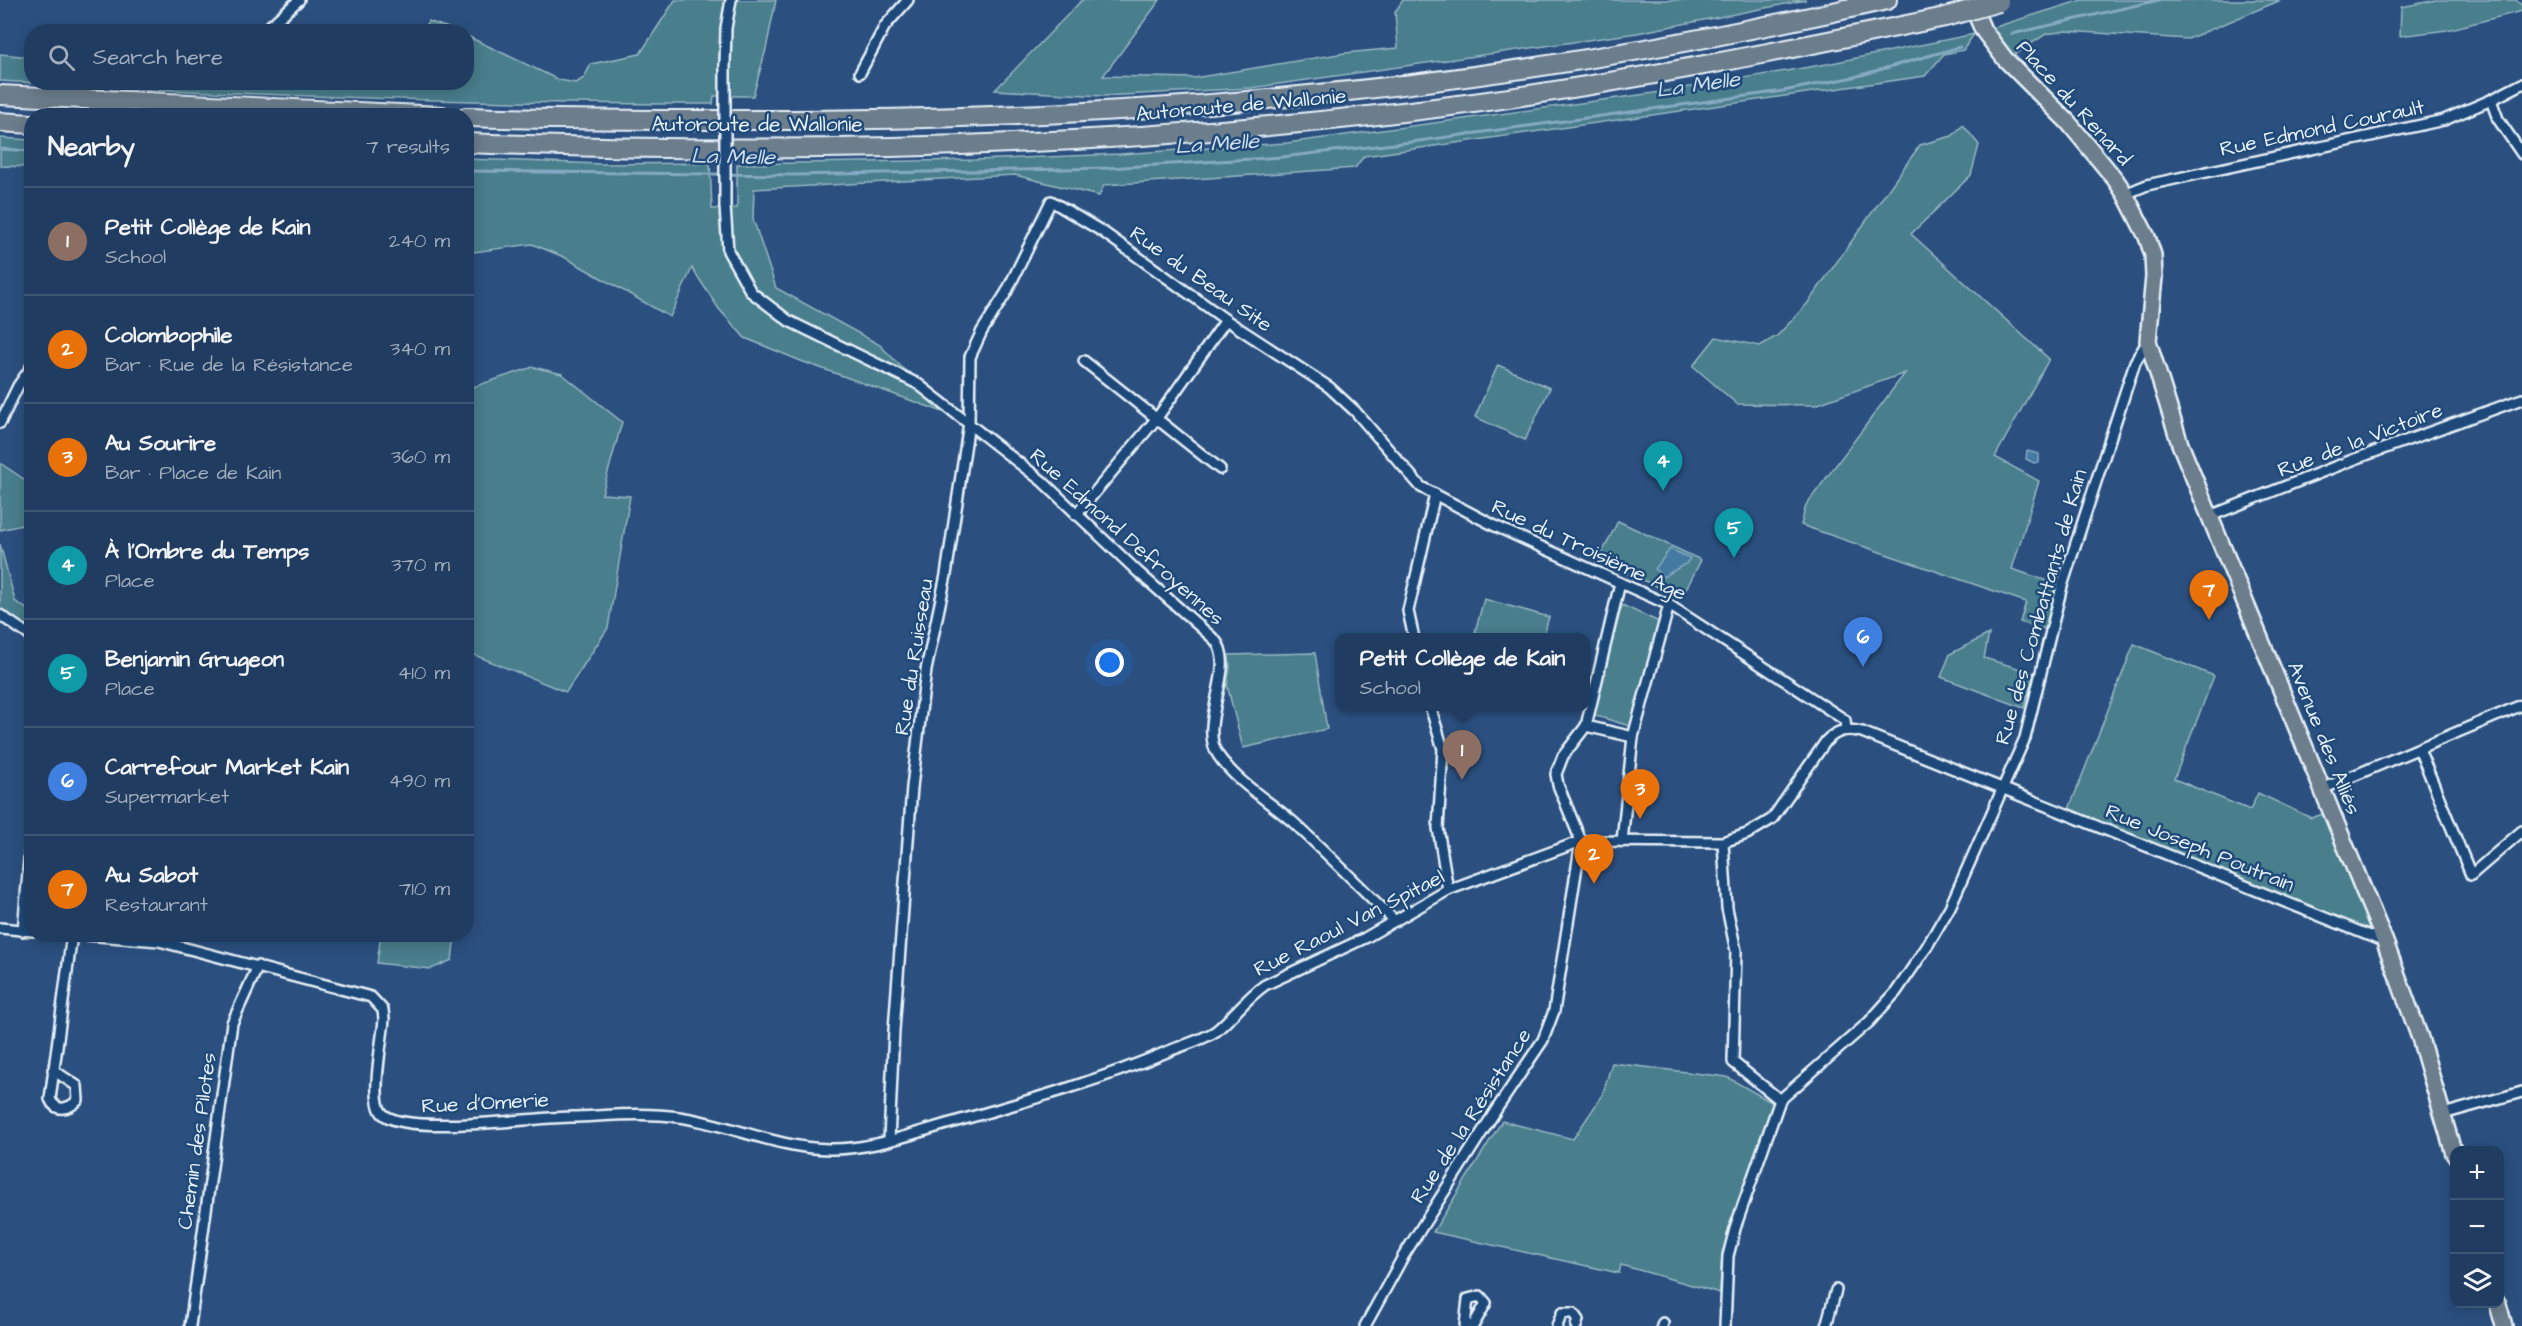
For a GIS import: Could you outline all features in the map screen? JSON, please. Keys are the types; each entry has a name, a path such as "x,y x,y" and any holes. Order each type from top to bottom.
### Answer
{"highway":[{"name":"Autoroute de Wallonie","path":"474,117 687,120 990,117 1123,110 1300,96 1476,76 1654,48 1887,0"},
{"name":"Autoroute de Wallonie","path":"474,143 682,148 846,147 1124,138 1290,124 1482,102 1646,76 1945,17 2004,1"},
{"path":"0,95 274,108"},
{"path":"0,123 24,124"}],"main road":[{"name":"Place du Renard","path":"1970,0 1983,30 2005,59 2068,122 2125,194 2153,255 2154,277 2148,341"},
{"name":"Avenue des Alliés","path":"2148,341 2180,444 2385,942 2420,1038 2452,1146"},
{"path":"2499,1308 2504,1326"}],"street":[{"path":"272,24 299,0"},
{"name":"Rue Edmond Defroyennes","path":"731,0 726,28 725,65 725,206 728,251 751,292 789,321 918,384 1042,481 1076,515 1218,644 1222,669 1210,735 1217,754 1244,782 1293,822 1395,921"},
{"path":"860,73 885,26 908,0"},
{"name":"Rue Edmond Courault","path":"2125,194 2147,185 2444,120 2522,84"},
{"path":"2491,100 2498,119 2522,154"},
{"name":"Rue du Beau Site","path":"1052,201 1103,232 1226,320 1329,387"},
{"name":"Rue du Ruisseau","path":"889,1140 894,1030 912,787 926,670 946,575 969,423 970,357 982,331 1006,293 1052,201"},
{"path":"1076,515 1157,418 1226,320"},
{"name":"Rue des Combattants de Kain","path":"1780,1100 1869,1022 1896,992 1950,907 2025,738 2062,586 2135,362 2148,341"},
{"path":"1084,361 1220,468"},
{"path":"0,423 24,377"},
{"name":"Rue du Troisième Age","path":"1329,387 1355,411 1421,487 1495,526 1669,605 1845,720 1846,730"},
{"name":"Rue de la Victoire","path":"2210,516 2355,459 2522,399"},
{"path":"1412,633 1408,611 1435,494"},
{"path":"1590,705 1620,583"},
{"path":"1622,841 1633,737 1669,605"},
{"path":"0,615 24,632"},
{"path":"2322,789 2522,705"},
{"path":"1432,711 1443,749 1438,828 1448,890"},
{"path":"1581,841 1556,774 1563,756 1584,729 1588,711"},
{"path":"1584,729 1633,737"},
{"path":"1725,1326 1728,1256 1736,1225 1780,1100 1733,1062 1736,951 1727,908 1723,842 1747,834 1772,819 1826,741 1832,735 1846,730"},
{"name":"Rue Joseph Poutrain","path":"1846,730 1862,732 2385,942"},
{"path":"2418,749 2471,875 2522,831"},
{"name":"Rue Raoul Van Spitael","path":"874,1144 1060,1092 1137,1065 1215,1032 1253,993 1264,985 1339,952 1448,890 1581,841 1723,842"},
{"name":"Rue de la Résistance","path":"1365,1326 1404,1255 1497,1107 1543,1040 1554,1011 1581,841"},
{"path":"0,928 24,931"},
{"name":"Rue d'Omerie","path":"53,1070 72,942"},
{"name":"Rue d'Omerie","path":"174,942 371,997 378,1002 383,1010 384,1018 377,1100 382,1114 396,1121 421,1125 563,1117 655,1115 702,1122 803,1147 839,1148 874,1144"},
{"name":"Chemin des Pilotes","path":"190,1326 232,1023 258,966"},
{"path":"2443,1114 2522,1092"},
{"path":"1826,1326 1836,1290"},
{"path":"1465,1326 1468,1299 1480,1296 1486,1303 1473,1326"},
{"path":"1557,1326 1562,1312 1568,1312 1573,1313 1578,1320 1576,1326"}],"green space":[{"path":"675,0 776,0 753,96 714,96 713,104 446,100 178,90 474,90 474,39 559,80 576,83 584,78 591,64 640,54"},
{"path":"1082,0 1160,0 1103,76 1194,78 1345,53 1398,48 1395,12 1403,0 1806,0 1637,33 1251,88 1103,96 995,90"},
{"path":"2082,0 2281,0 2188,39 2066,31 2046,34 2009,58 1989,29"},
{"path":"2436,0 2516,0 2522,6 2522,11 2447,30 2400,36 2401,7"},
{"path":"1974,34 1963,50 1944,54 1925,76 1364,156 1355,168 1104,185 1099,196 1015,175 754,189 753,219 776,288 880,345 946,413 801,361 745,338 719,309 692,268 670,317 564,257 532,244 474,252 474,159 601,164 710,163 712,209 737,208 737,164 975,160 1120,154 1287,143 1654,93 1827,64"},
{"path":"0,54 24,56 24,82 0,81"},
{"path":"1963,125 1979,145 1971,175 1911,234 2049,359 1995,457 2039,481 2012,569 2062,586 2052,631 2020,622 2026,602 1801,525 1806,505 1905,373 1815,405 1737,404 1693,366 1716,337 1760,346 1777,336 1807,304 1920,145 1952,136"},
{"path":"0,138 24,140 24,167 0,166"},
{"path":"1498,365 1550,388 1525,440 1475,417"},
{"path":"533,367 562,374 622,422 602,494 630,496 608,628 566,692 474,655 474,387"},
{"path":"0,463 24,479 24,525 0,530"},
{"path":"1618,521 1701,560 1682,597 1598,561"},
{"path":"0,544 15,601 24,607 24,626 0,608"},
{"path":"1484,599 1549,617 1544,633 1475,632"},
{"path":"1622,605 1659,622 1630,726 1593,715"},
{"path":"1989,634 1984,658 2034,673 2024,708 1941,677 1950,654"},
{"path":"2134,644 2214,676 2174,779 2250,810 2258,793 2311,818 2323,814 2372,931 2069,809"},
{"path":"1315,653 1327,729 1243,748 1227,685 1230,668 1229,655"},
{"path":"380,942 454,942 452,960 431,969 377,963"},
{"path":"1612,1063 1727,1077 1773,1103 1722,1254 1720,1293 1621,1265 1619,1273 1433,1232 1502,1121 1573,1139 1602,1096"}],"water":[{"path":"2027,451 2039,454 2039,462 2034,463 2026,459"},
{"path":"1670,549 1690,558 1687,563 1663,577 1655,569"}],"waterway":[{"name":"La Melle","path":"2012,34 2159,0"},
{"name":"La Melle","path":"474,171 795,175 1108,168 1282,157 1411,142 1783,91 1854,77 1960,47"},
{"name":"La Melle","path":"0,149 24,150"}],"place":[{"name":"À l'Ombre du Temps","path":"1663,491"},
{"name":"Benjamin Grugeon","path":"1734,558"},
{"name":"Au Sabot","path":"2209,620"},
{"name":"Carrefour Market Kain","path":"1863,667"},
{"name":"Petit Collège de Kain","path":"1462,780"},
{"name":"Au Sourire","path":"1640,819"},
{"name":"Colombophile","path":"1594,884"}]}
